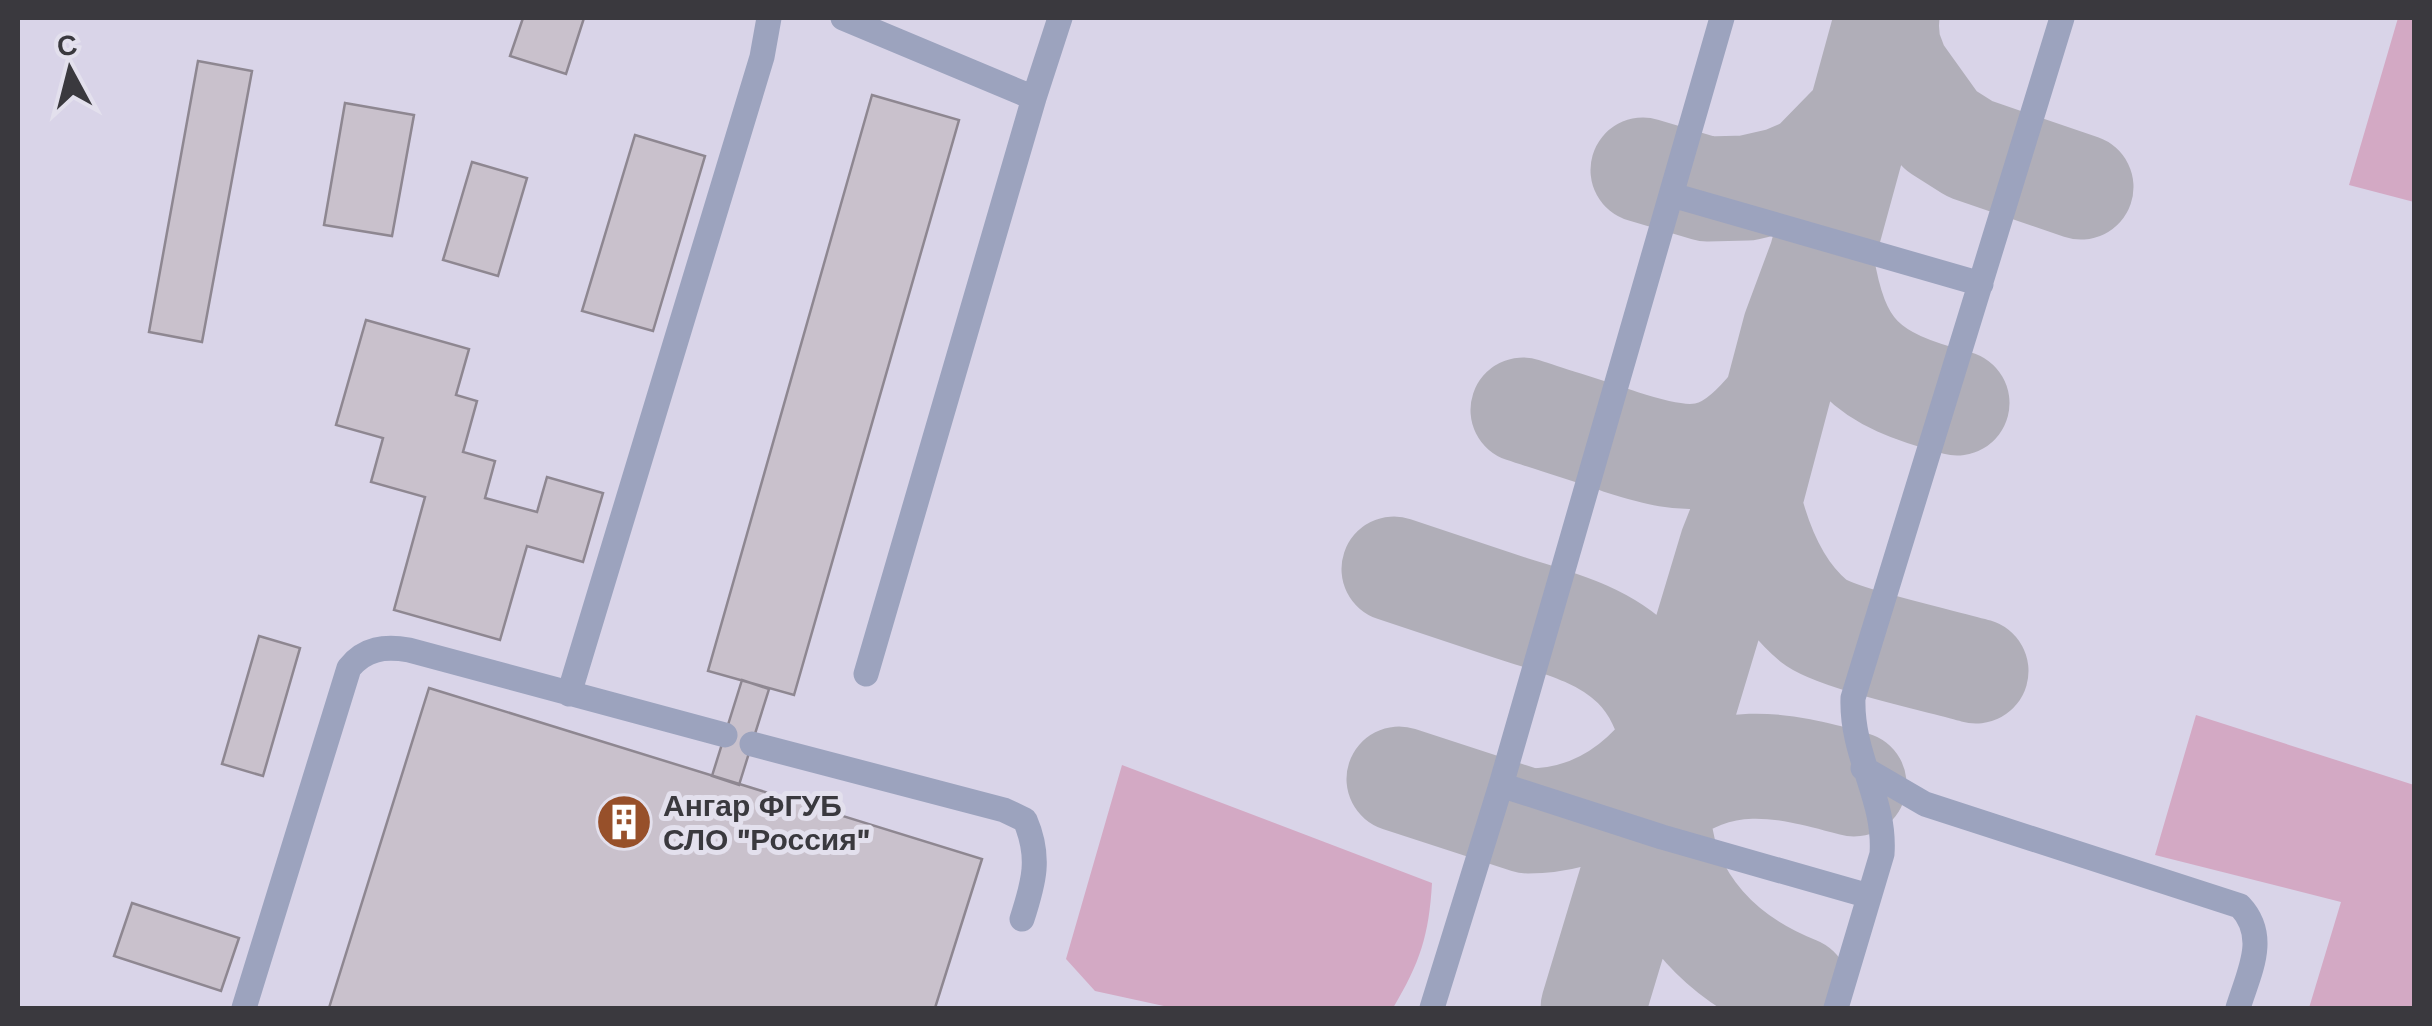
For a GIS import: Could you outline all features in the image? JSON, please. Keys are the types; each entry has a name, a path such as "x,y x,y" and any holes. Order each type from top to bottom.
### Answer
{"lane":[{"path":"569,694 762,57 770,18"},
{"path":"843,18 1034,98"},
{"path":"866,674 1060,18"},
{"path":"1432,1008 1501,785 1722,18"},
{"path":"1836,1008 1882,854 1884,833 1852,726 1853,698 2062,18"},
{"path":"1672,195 1981,284"},
{"path":"244,1008 348,668 357,658 390,647 409,650 724,735"},
{"path":"752,744 1004,810 1025,820 1035,842 1034,882 1022,918"},
{"path":"1863,768 1926,804 2240,906 2253,920 2256,932 2254,956 2238,1008"},
{"path":"1501,785 1662,837 1868,896"}],"shaded area":[{"path":"18,18 2414,18 2414,1008 18,1008"},
{"path":"2398,18 2414,18 2414,202 2349,185"},
{"path":"2196,715 2414,785 2414,1008 2309,1008 2341,902 2155,855"},
{"path":"1122,765 1432,883 1422,948 1393,1008 1173,1008 1095,991 1066,959"}],"building":[{"path":"523,18 584,18 566,74 510,56"},
{"path":"198,61 252,71 202,342 149,332"},
{"path":"872,95 959,120 794,695 708,671"},
{"path":"345,103 414,115 392,236 324,225"},
{"path":"635,135 705,156 653,331 582,311"},
{"path":"472,162 527,178 498,276 443,260"},
{"path":"366,320 469,349 456,395 477,401 463,452 495,461 485,498 537,512 547,477 603,493 583,562 527,546 500,640 394,610 425,497 371,482 383,438 336,425"},
{"path":"259,636 300,648 263,776 222,764"},
{"path":"742,680 769,689 739,785 712,776"},
{"name":"Ангар ФГУБ СЛО \"Россия\"","path":"429,688 982,859 935,1008 329,1008"},
{"path":"132,903 239,938 221,991 114,956"}],"taxiway":[{"path":"1593,1008 1732,546 1749,503 1795,329 1821,259 1887,18"},
{"path":"1886,22 1888,46 1897,70 1940,130 1970,149 2081,187"},
{"path":"1643,170 1707,189 1747,188 1782,180 1810,168 1856,121"},
{"path":"1821,259 1836,318 1860,358 1899,384 1957,403"},
{"path":"1523,410 1646,450 1688,456 1722,450 1738,440 1773,405"},
{"path":"1749,503 1772,568 1791,597 1815,622 1867,642 1976,671"},
{"path":"1394,569 1560,624 1608,645 1649,682 1674,740 1645,773 1611,799 1550,820 1528,821 1399,779"},
{"path":"1797,989 1739,958 1692,912 1667,864 1655,804 1703,776 1751,766 1800,771 1854,784"}],"place":[{"name":"Ангар ФГУБ СЛО \"Россия\"","path":"624,822"}]}
